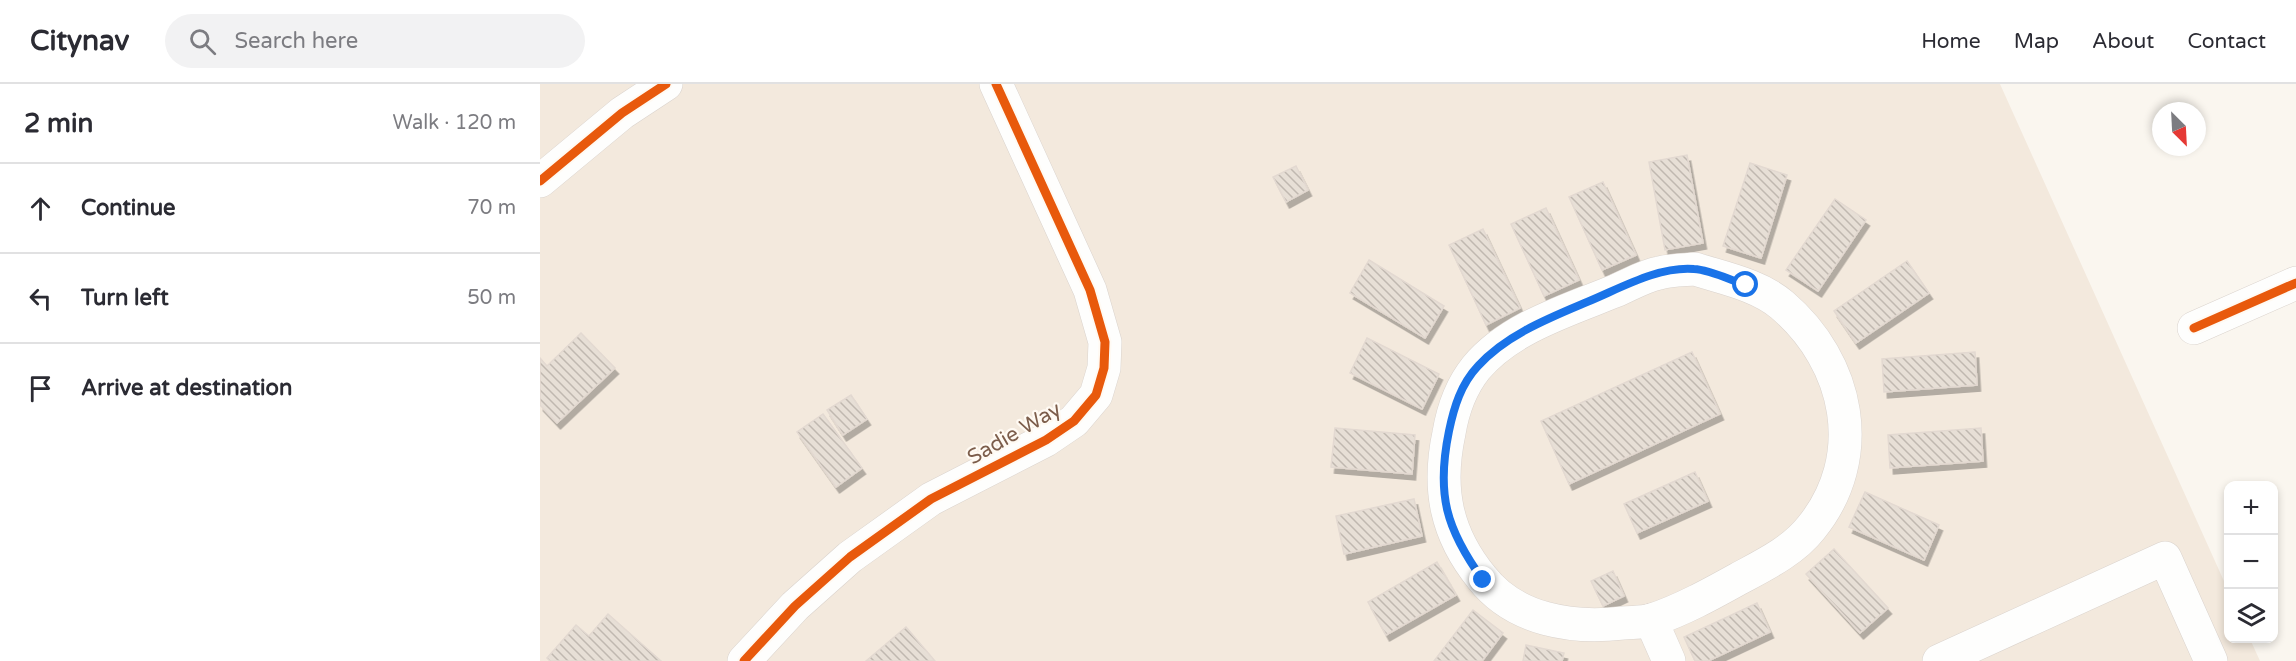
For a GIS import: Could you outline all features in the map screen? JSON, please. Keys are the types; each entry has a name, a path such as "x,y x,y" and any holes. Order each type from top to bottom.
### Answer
{"street":[{"path":"540,181 622,113 666,84"},
{"name":"Sadie Way","path":"744,661 795,606 850,556 931,499 1046,440 1074,421 1096,395 1104,368 1105,342 1090,290 996,84"},
{"path":"1695,269 1746,285 1782,304 1813,340 1840,386 1847,431 1844,463 1823,512 1809,530 1787,550 1707,596 1651,620 1596,627 1564,623 1539,617 1500,597 1483,580 1456,538 1442,486 1444,456 1460,390 1478,366 1504,343 1544,321 1659,273 1695,269"},
{"path":"2194,328 2296,283"},
{"path":"1939,661 2165,558 2211,661"},
{"path":"1651,620 1668,661"}],"shaded area":[{"path":"540,84 2000,84 2224,581 2224,643 2252,643 2260,661 540,661"}],"building":[{"path":"1687,155 1703,243 1665,250 1649,162"},
{"path":"1750,163 1787,175 1761,258 1723,246"},
{"path":"1296,166 1308,190 1286,202 1273,177"},
{"path":"1603,182 1636,255 1602,270 1569,197"},
{"path":"1835,199 1866,220 1818,291 1786,270"},
{"path":"1546,208 1579,280 1544,296 1511,224"},
{"path":"1483,229 1520,308 1486,325 1449,245"},
{"path":"1369,260 1444,306 1425,338 1350,293"},
{"path":"1907,261 1929,293 1856,343 1834,311"},
{"path":"581,333 615,368 557,423 540,405 540,358 547,366"},
{"path":"1367,338 1439,374 1422,409 1350,373"},
{"path":"1692,352 1720,414 1569,484 1541,421"},
{"path":"1975,352 1977,385 1884,392 1882,359"},
{"path":"851,395 867,419 843,435 827,410"},
{"path":"823,414 862,468 836,487 797,432"},
{"path":"1335,428 1415,435 1412,474 1331,467"},
{"path":"1981,428 1983,461 1890,468 1888,435"},
{"path":"1695,472 1708,501 1637,533 1624,504"},
{"path":"1865,492 1939,525 1924,560 1849,527"},
{"path":"1414,499 1422,536 1344,554 1336,516"},
{"path":"1834,549 1888,608 1860,633 1806,574"},
{"path":"1437,562 1456,595 1386,635 1368,602"},
{"path":"1613,571 1624,596 1603,606 1591,581"},
{"path":"1757,603 1770,632 1708,661 1695,661 1684,637"},
{"path":"1473,610 1503,633 1482,661 1434,661"},
{"path":"608,614 661,661 550,661 547,658 576,625 589,636"},
{"path":"906,627 935,661 866,661"},
{"path":"1526,645 1564,653 1562,661 1523,661"}],"cycle path":[{"path":"540,181 622,113 666,84"},
{"path":"744,661 795,606 850,557 931,499 1046,440 1074,421 1096,395 1104,368 1105,342 1090,290 996,84"},
{"path":"2194,328 2296,283"}],"route":[{"path":"1483,580 1467,559 1456,538 1442,486 1444,456 1460,390 1478,366 1504,343 1544,321 1659,273 1695,269 1746,285"}]}
